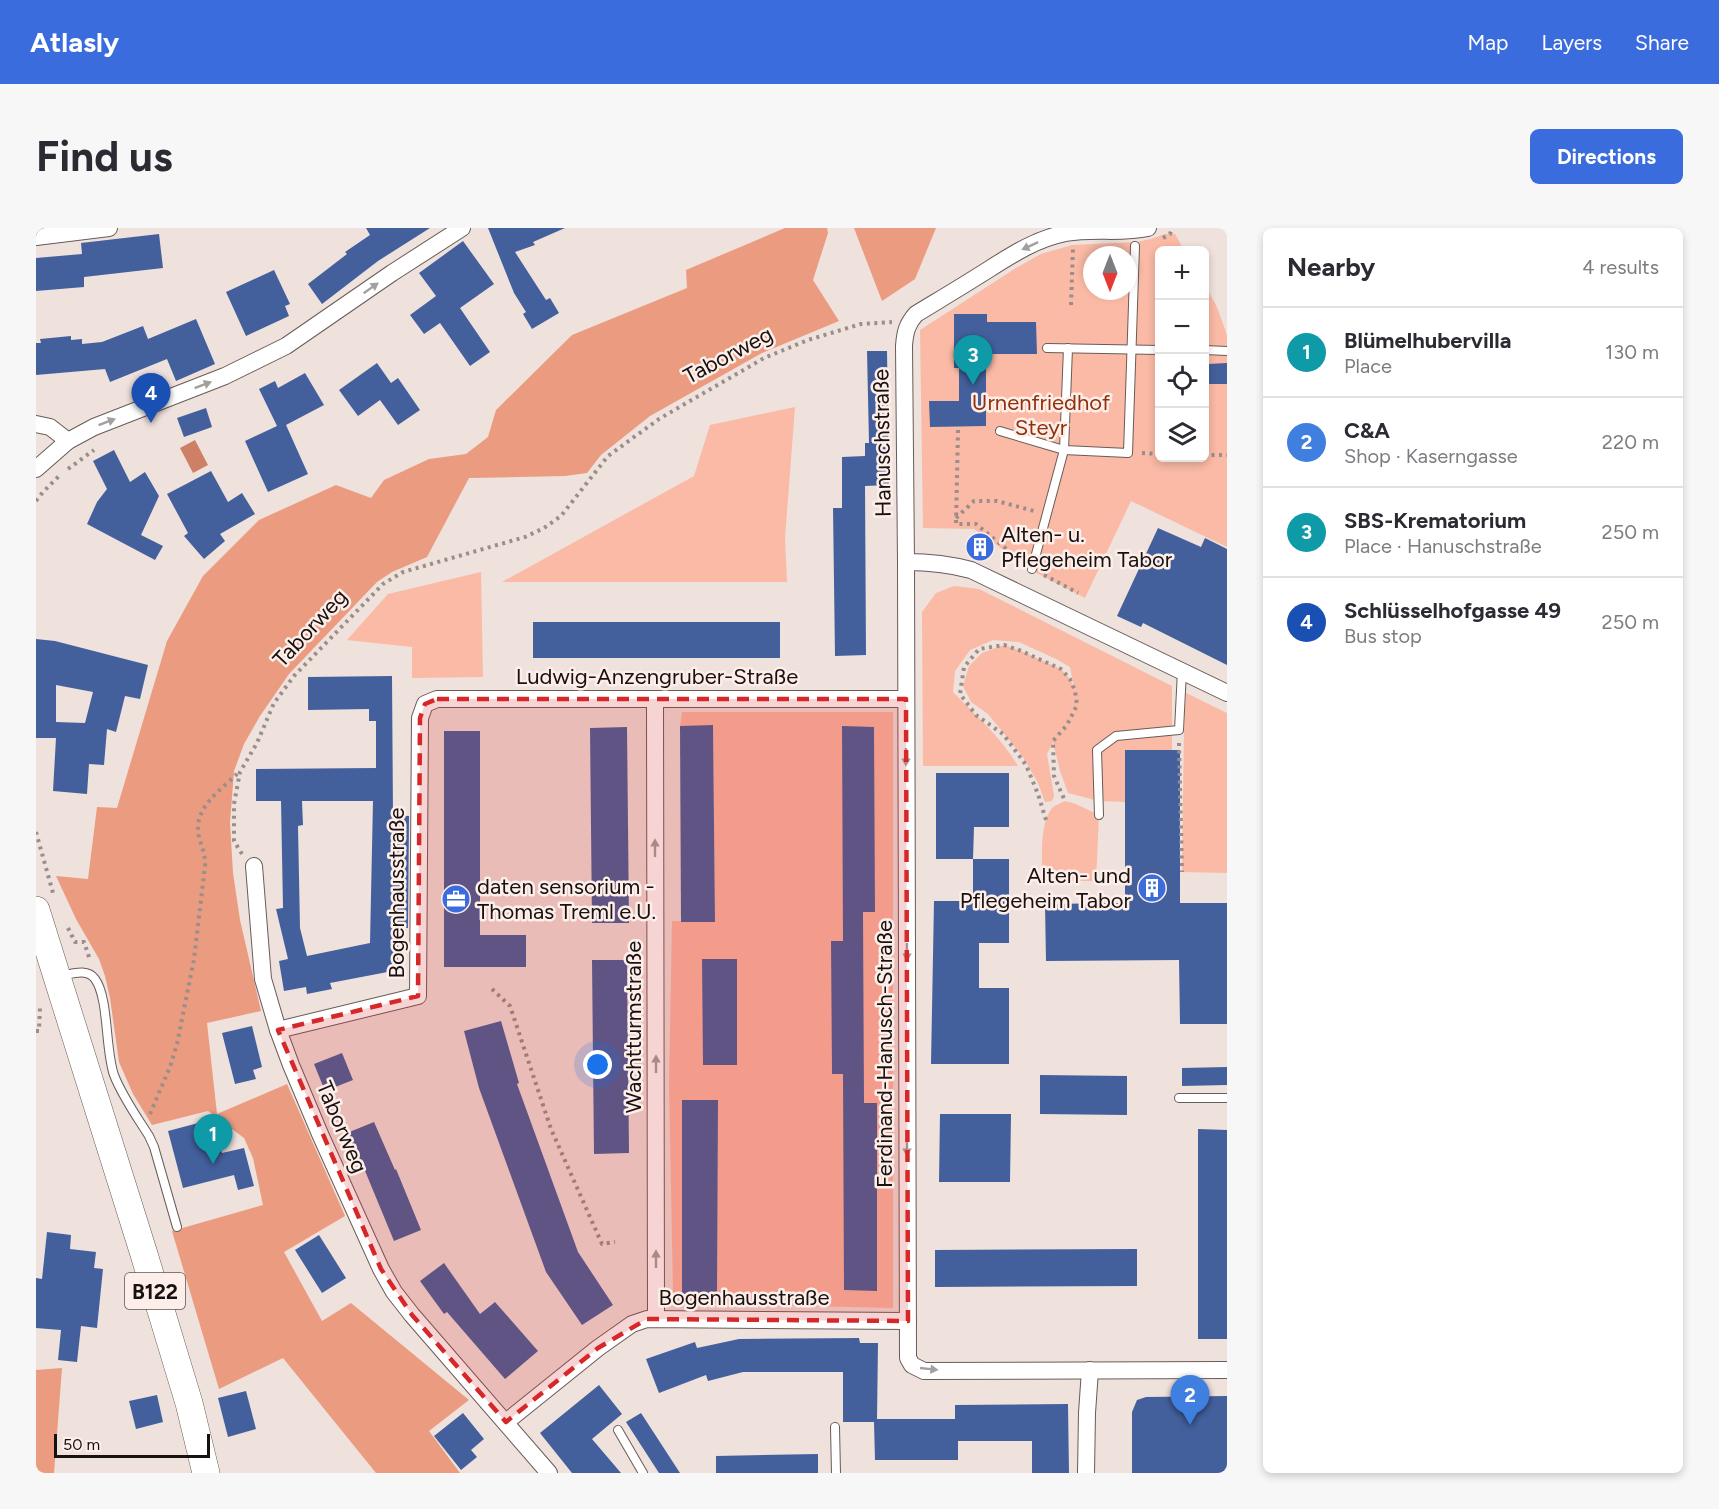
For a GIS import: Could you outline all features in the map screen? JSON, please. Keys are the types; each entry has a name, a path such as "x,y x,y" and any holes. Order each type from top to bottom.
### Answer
{"main road":[{"name":"B122","path":"45,903 57,976 189,1403 206,1473"}],"street":[{"path":"36,237 109,228"},
{"path":"36,469 68,441 94,427 225,376 286,346 462,228"},
{"path":"908,323 916,314 1023,248 1046,238 1067,232 1124,231 1148,228"},
{"name":"Hanuschstraße","path":"906,562 904,346 908,323"},
{"path":"36,424 50,427 68,441"},
{"path":"906,562 931,562 971,570 1227,693"},
{"name":"Ferdinand-Hanusch-Straße","path":"906,562 908,1358 912,1365 924,1371 1090,1370"},
{"name":"Ludwig-Anzengruber-Straße","path":"420,718 425,704 437,699 906,699"},
{"name":"Wachtturmstraße","path":"655,699 656,1318"},
{"name":"Bogenhausstraße","path":"278,1030 418,996 420,718"},
{"name":"Taborweg","path":"254,866 263,979 278,1030 315,1124 381,1269 394,1292 412,1316 549,1473"},
{"name":"Bogenhausstraße","path":"506,1422 598,1348 632,1324 647,1319 908,1321"},
{"path":"1086,1473 1086,1413 1090,1370 1227,1370"}],"lane":[{"path":"1000,431 1064,450 1128,453 1133,300"},
{"path":"1047,348 1155,350"},
{"path":"1032,569 1064,450 1068,348"},
{"path":"1209,350 1227,351"},
{"path":"1099,815 1097,750 1116,736 1179,730 1182,671"},
{"path":"57,976 83,972 90,974 96,980 105,1010 109,1056 114,1076 154,1147 177,1227"},
{"path":"1179,1098 1227,1098"},
{"path":"835,1427 836,1473"},
{"path":"618,1430 644,1473"}],"path":[{"path":"1135,246 1164,238 1170,234 1172,228"},
{"path":"1071,305 1072,249 1077,247"},
{"name":"Taborweg","path":"254,866 240,852 234,841 234,804 240,772 257,744 274,703 294,676 383,584 403,572 525,537 544,528 561,516 608,456 659,419 764,358 808,340 861,324 908,323"},
{"path":"958,430 956,524 976,524 1032,569 1078,593"},
{"path":"36,501 74,464 98,448"},
{"path":"1209,455 1227,455"},
{"path":"956,519 974,501 998,501 1047,515"},
{"path":"1046,820 1026,765 1004,734 976,715 960,694 964,667 979,650 1004,645 1061,669 1070,679 1077,705 1066,725 1053,741 1054,776 1065,801"},
{"path":"1179,730 1182,872"},
{"path":"141,1123 149,1116 170,1067 177,1044 194,959 206,856 198,830 201,814 209,801 240,772"},
{"path":"36,832 45,903"},
{"path":"67,927 75,942 84,942 92,963"},
{"path":"492,989 510,1006 551,1129 602,1244 615,1242"},
{"path":"36,1031 39,1031 40,1007"}],"highlighted area":[{"path":"437,699 906,699 908,1321 647,1319 598,1348 506,1422 412,1315 381,1269 278,1030 418,996 420,718 425,704"}],"green space":[{"name":"Urnenfriedhof Steyr","path":"1165,234 1175,234 1182,246 1155,246 1155,462 1209,462 1209,292 1227,335 1227,547 1131,501 1085,598 1033,571 974,529 923,528 920,330 1041,254 1072,245 1137,242"},
{"path":"795,407 785,538 787,582 502,582 694,476 710,425"},
{"path":"481,572 483,677 412,678 412,647 347,640 388,594"},
{"path":"954,586 979,589 1172,686 1172,750 1125,751 1125,802 1099,801 1068,793 1053,742 1047,754 1054,796 1052,801 1045,802 1038,783 1023,757 988,714 971,702 963,686 969,666 982,653 1004,645 1061,669 1074,687 1070,667 1019,642 993,640 970,650 955,671 953,692 996,736 1018,766 923,766 922,612 936,593"},
{"path":"1186,693 1227,713 1227,873 1182,872"},
{"path":"682,712 893,712 893,1308 682,1303 673,1293 669,1084 672,921 715,921 713,726 680,726"},
{"path":"1065,801 1099,815 1096,881 1043,881 1042,843 1045,823 1052,808"}],"shaded area":[{"path":"785,228 827,228 828,233 813,280 839,321 762,353 650,416 601,455 587,473 565,476 469,478 427,557 392,572 377,582 289,674 244,744 234,771 230,823 233,873 240,920 261,1011 207,1023 217,1114 287,1084 345,1216 284,1252 322,1321 351,1303 469,1400 429,1431 460,1473 376,1473 283,1358 219,1389 172,1231 263,1205 253,1158 244,1138 208,1111 152,1125 133,1094 119,1062 110,998 99,959 76,919 56,876 88,879 97,807 117,808 167,641 203,576 259,520 336,485 371,498 384,480 429,459 466,454 488,437 496,410 572,335 687,288 686,270"},
{"path":"854,228 936,228 915,279 882,301"},
{"path":"195,440 208,465 193,473 180,448"},
{"path":"62,1368 54,1473 36,1473 36,1370"}],"building":[{"path":"366,228 430,228 378,261 322,304 308,284 347,254 345,252 370,235"},
{"path":"488,228 565,228 533,242 535,245 515,252 546,300 550,298 559,313 532,329 523,314 526,312 514,293"},
{"path":"159,234 163,268 84,277 84,287 36,291 36,258 82,254 81,243"},
{"path":"463,241 494,284 460,308 490,352 470,366 440,323 424,334 410,315 436,296 419,273"},
{"path":"274,270 290,304 285,306 289,316 246,336 226,292"},
{"path":"954,314 987,314 987,322 1036,322 1037,354 986,354 986,426 930,427 929,401 959,401 959,368 954,368"},
{"path":"196,319 215,364 176,381 167,359 110,382 105,369 36,375 36,343 41,343 40,339 71,336 71,340 82,339 82,344 102,342 143,326 148,339"},
{"path":"867,351 887,351 889,485 865,486 866,655 835,656 833,508 842,508 842,457 865,456 865,443 869,443"},
{"path":"377,363 391,383 398,378 420,410 398,425 380,400 358,416 339,390"},
{"path":"1227,363 1227,384 1209,384 1209,364"},
{"path":"305,373 324,405 286,425 308,474 268,492 245,441 277,426 259,389 275,381 278,388"},
{"path":"206,408 212,427 184,437 177,418"},
{"path":"114,450 130,482 145,472 159,496 141,535 163,546 155,560 87,524 97,502 107,489 93,461"},
{"path":"211,471 228,502 242,493 255,514 220,534 225,541 204,559 184,536 188,533 167,494"},
{"path":"1158,528 1201,547 1205,538 1227,549 1227,665 1143,623 1141,627 1117,616"},
{"path":"533,622 780,622 780,658 533,658"},
{"path":"36,639 55,641 148,665 140,699 125,696 116,732 107,729 104,765 89,764 87,794 53,791 56,738 36,738","holes":["56,685 93,692 85,723 56,722"]},
{"path":"392,676 393,815 409,816 408,928 398,928 398,970 330,983 332,989 307,994 306,987 284,991 279,961 288,959 276,909 283,908 281,801 256,801 256,769 376,768 376,721 369,721 369,709 308,710 308,677","holes":["302,801 373,801 370,943 307,956 300,928 298,826 303,825"]},
{"path":"713,725 715,922 681,922 680,726"},
{"path":"842,726 874,727 875,912 863,912 864,1103 877,1103 877,1291 844,1290 843,1074 832,1074 831,941 843,941"},
{"path":"627,727 629,923 592,923 590,728"},
{"path":"444,731 480,731 480,935 526,935 526,967 444,967"},
{"name":"Alten- und Pflegeheim Tabor","path":"1125,750 1180,750 1180,903 1227,903 1227,1024 1180,1024 1179,960 1046,961 1045,904 1125,903"},
{"path":"936,773 1009,773 1009,827 974,827 973,859 936,859"},
{"path":"973,859 1009,859 1009,943 979,943 979,988 1009,988 1009,1064 931,1064 934,901 973,901"},
{"path":"702,959 737,959 737,1065 703,1065"},
{"path":"592,960 627,960 629,1153 594,1154"},
{"path":"501,1021 519,1083 517,1084 578,1252 613,1305 582,1325 546,1272 479,1088 464,1031"},
{"path":"252,1026 262,1067 253,1070 256,1079 235,1084 222,1033"},
{"path":"342,1053 353,1080 325,1091 314,1064"},
{"path":"1227,1067 1227,1085 1182,1086 1182,1068"},
{"path":"1040,1075 1127,1076 1127,1115 1040,1114"},
{"path":"682,1100 718,1100 717,1294 682,1294"},
{"path":"940,1114 1011,1114 1010,1182 939,1182"},
{"path":"202,1122 203,1127 215,1124 222,1153 244,1148 254,1186 238,1190 234,1175 183,1188 168,1131"},
{"path":"374,1122 421,1230 394,1241 347,1133"},
{"path":"1198,1129 1227,1130 1227,1339 1198,1339"},
{"path":"47,1232 71,1235 70,1249 96,1252 94,1268 103,1269 97,1328 81,1326 77,1362 58,1360 61,1330 36,1328 36,1278 42,1279"},
{"path":"319,1235 346,1278 322,1293 295,1250"},
{"path":"1137,1249 1137,1286 935,1287 935,1250"},
{"path":"444,1263 480,1314 495,1302 538,1351 505,1379 447,1312 444,1314 420,1281"},
{"path":"859,1338 860,1343 878,1343 877,1419 955,1419 955,1405 1068,1404 1069,1473 1032,1473 1032,1441 958,1441 958,1460 875,1460 874,1422 843,1422 843,1372 743,1372 708,1381 706,1375 659,1393 646,1359 695,1342 697,1348 739,1339"},
{"path":"599,1385 622,1414 592,1439 621,1473 572,1473 540,1433"},
{"path":"246,1391 256,1429 228,1437 218,1398"},
{"path":"157,1395 163,1422 136,1429 129,1401"},
{"path":"1227,1396 1227,1473 1132,1473 1132,1412 1137,1400 1146,1397"},
{"path":"463,1413 484,1439 471,1450 477,1457 461,1470 434,1436"},
{"path":"641,1413 680,1473 659,1473 626,1422"},
{"path":"818,1454 818,1473 716,1473 716,1456"}],"place":[{"name":"SBS-Krematorium","path":"973,385"},
{"name":"Schlüsselhofgasse 49","path":"151,423"},
{"name":"Alten- u. Pflegeheim Tabor","path":"980,547"},
{"name":"Alten- und Pflegeheim Tabor","path":"1152,888"},
{"name":"daten sensorium - Thomas Treml e.U.","path":"456,899"},
{"name":"Blümelhubervilla","path":"213,1164"},
{"name":"C&A","path":"1190,1425"}]}
